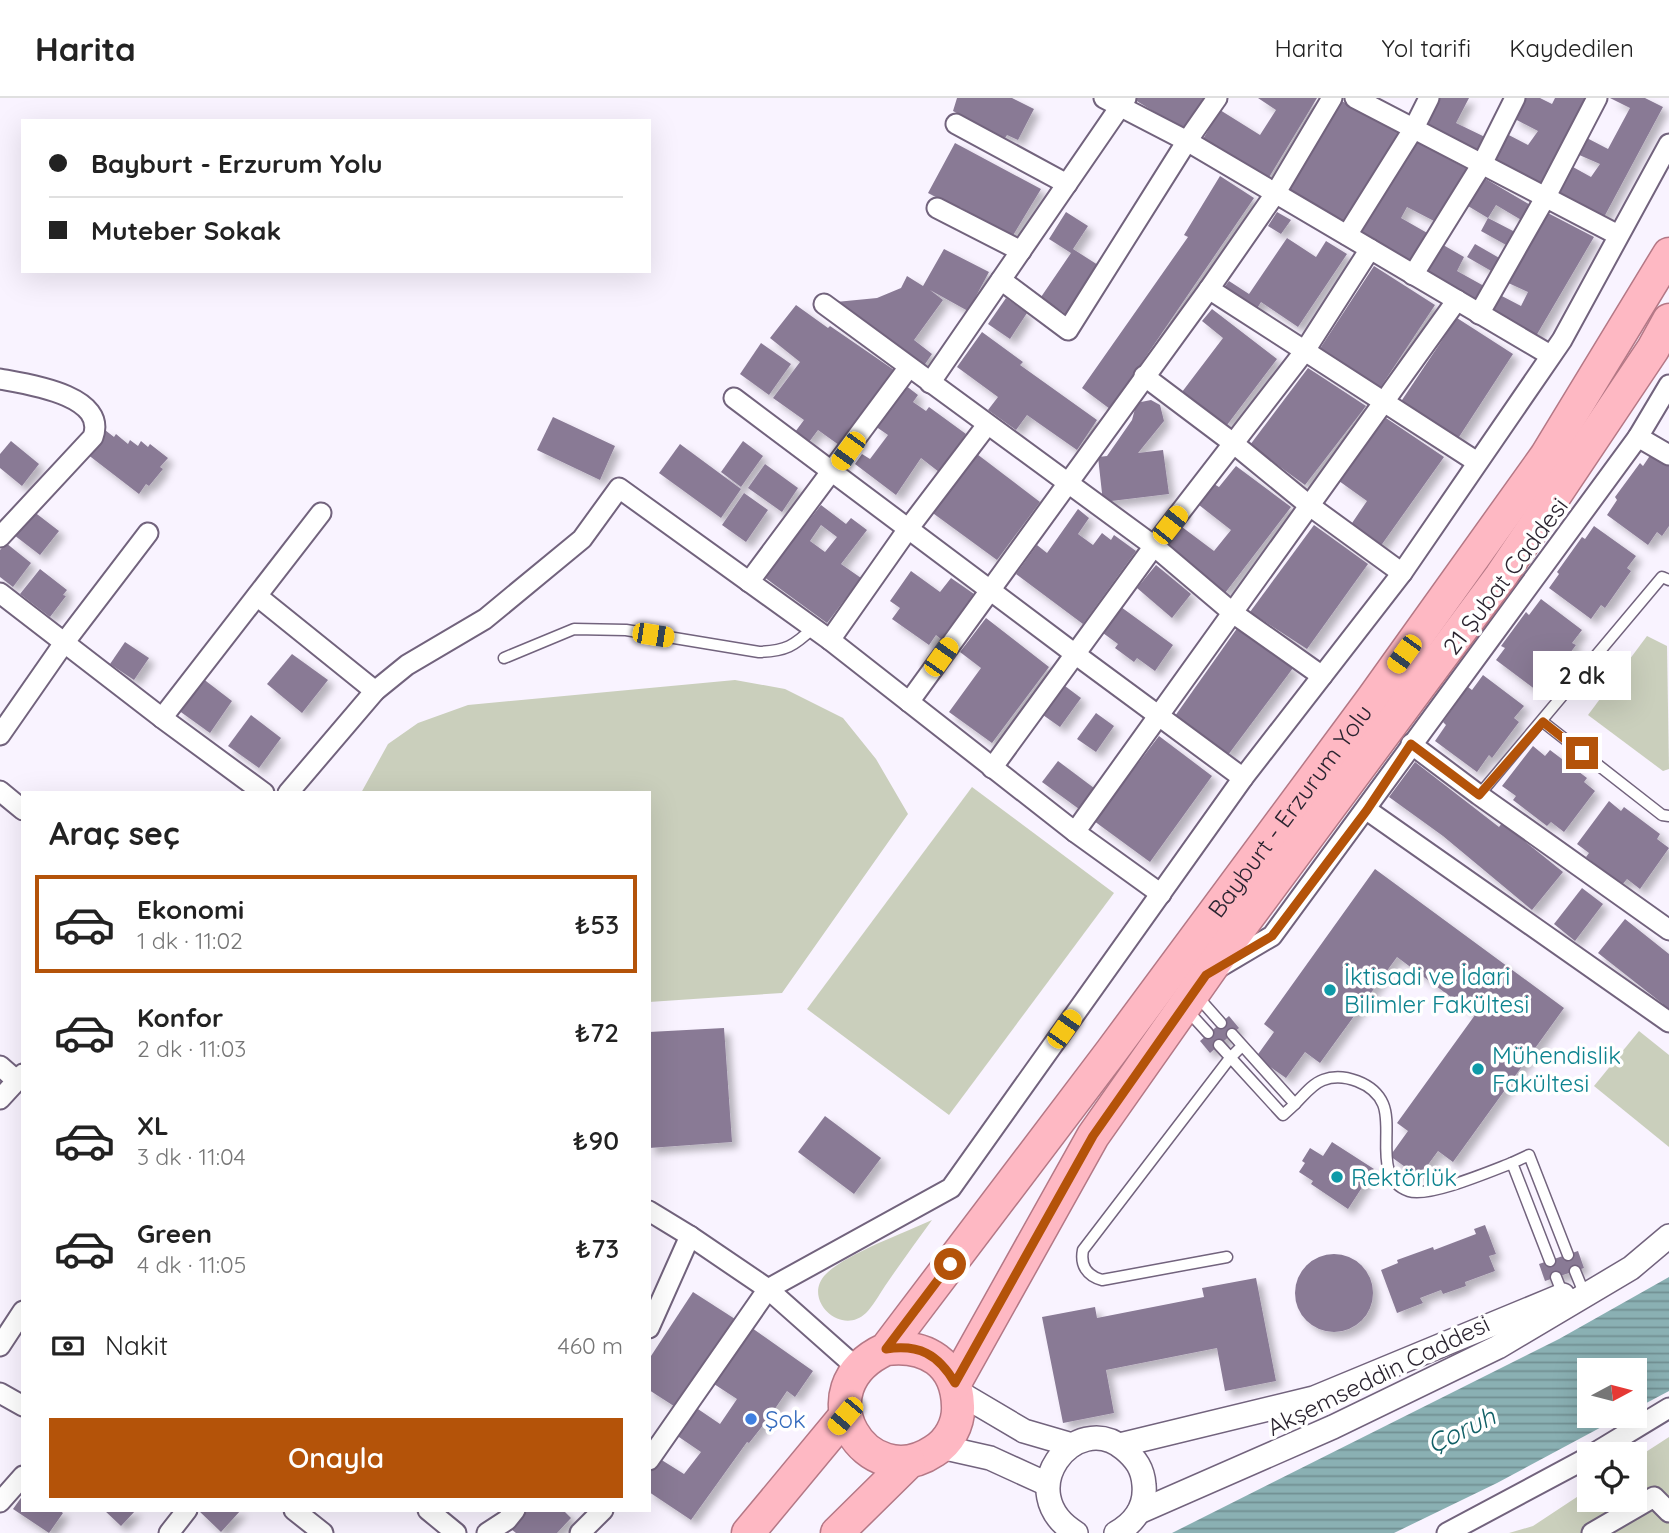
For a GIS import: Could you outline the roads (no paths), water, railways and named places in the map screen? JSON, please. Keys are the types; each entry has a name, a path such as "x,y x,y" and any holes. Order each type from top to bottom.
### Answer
{"highway":[{"name":"Bayburt - Erzurum Yolu","path":"857,1368 870,1356 886,1349 1111,1052 1364,709 1539,467 1669,254"},
{"name":"Bayburt - Erzurum Yolu","path":"941,1447 953,1431 959,1412 956,1388 1093,1136 1195,992 1501,576 1653,349 1669,320"},
{"path":"886,1349 903,1347 934,1357 947,1368 956,1388"},
{"path":"857,1368 848,1383 845,1399 845,1416 857,1439 876,1456 892,1461 909,1462 926,1457 941,1447"},
{"path":"748,1533 845,1416"},
{"path":"837,1533 909,1462"}],"street":[{"path":"1001,280 1068,330 1217,98"},
{"path":"909,702 1209,289 1275,194 1332,98"},
{"path":"1355,98 1618,235"},
{"path":"1347,236 1430,98"},
{"path":"1413,275 1482,164 1515,98"},
{"path":"1479,314 1545,198 1597,98"},
{"path":"930,383 1067,184 1117,101 1550,355"},
{"path":"956,124 1067,184"},
{"path":"651,1457 768,1289 951,1188 1243,778 1402,573 1562,340 1669,144"},
{"path":"937,208 1021,251"},
{"path":"992,768 1154,546 1304,352 1370,249"},
{"path":"1209,289 1477,462"},
{"path":"1075,832 1457,300"},
{"path":"824,304 1154,546 1233,613 1322,676"},
{"path":"749,582 909,367"},
{"path":"1144,376 1233,443 1310,506 1402,573"},
{"path":"0,379 48,389 83,404 92,415 95,430 93,437 0,537"},
{"name":"21 Şubat Caddesi","path":"1195,992 1272,936 1638,438 1669,385"},
{"path":"734,398 1243,778"},
{"path":"830,640 908,529 987,425"},
{"path":"1638,438 1669,455"},
{"path":"290,791 374,691 407,665 485,619 582,540 619,488 830,640 1075,832 1161,894"},
{"path":"162,718 321,513"},
{"path":"0,735 64,643 148,533"},
{"path":"0,593 261,791"},
{"path":"257,596 374,691"},
{"path":"1411,744 1669,930"},
{"path":"0,791 21,808"},
{"path":"1367,810 1669,1022"},
{"path":"0,1066 19,1077 0,1099"},
{"path":"651,1212 768,1289 857,1368"},
{"path":"651,1324 690,1236"},
{"name":"Akşemseddin Caddesi","path":"1115,1533 1127,1527 1139,1512 1333,1427 1498,1347 1631,1268 1669,1236"},
{"name":"Akşemseddin Caddesi","path":"956,1388 1024,1432 1072,1445 1088,1440 1104,1440 1120,1445 1314,1398 1569,1283 1631,1268"},
{"path":"0,1346 21,1314"},
{"path":"0,1393 21,1405"},
{"path":"1614,1442 1669,1408"},
{"path":"1072,1445 1060,1455 1051,1468 1047,1484 1049,1503 1059,1520 1076,1533"},
{"path":"1120,1445 1134,1457 1143,1474 1145,1494 1139,1512"},
{"path":"941,1447 990,1458 1047,1484"},
{"path":"1447,1533 1577,1463"},
{"path":"0,1502 21,1478"},
{"path":"1591,1533 1654,1497 1669,1512"},
{"path":"169,1533 185,1512"},
{"path":"297,1512 323,1533"},
{"path":"430,1512 456,1533"},
{"path":"487,1533 507,1520 513,1512"},
{"path":"580,1533 601,1512"}],"lane":[{"path":"1479,795 1662,577 1669,580"},
{"path":"504,658 574,629 626,630 759,652 775,652 789,648 813,628"},
{"path":"1543,722 1662,815 1669,816"},
{"path":"1195,992 1221,1023"},
{"path":"1195,992 1208,1033"},
{"path":"1232,1034 1294,1104"},
{"path":"1219,1045 1283,1115 1322,1080 1343,1077 1367,1086 1383,1103 1388,1170 1401,1186 1410,1192 1444,1187 1529,1155 1567,1251 1548,1258 1512,1163"},
{"path":"1227,1257 1102,1280 1089,1275 1082,1256 1083,1250 1242,1046"}],"water":[{"name":"Çoruh","path":"1669,1277 1669,1391 1647,1403 1647,1358 1577,1358 1577,1428 1600,1428 1497,1483 1394,1533 1172,1533 1559,1339"}],"place":[{"name":"İktisadi ve İdari Bilimler Fakültesi","path":"1330,990"},
{"name":"Mühendislik Fakültesi","path":"1478,1069"},
{"name":"Rektörlük","path":"1337,1177"},
{"name":"Şok","path":"751,1419"}]}
